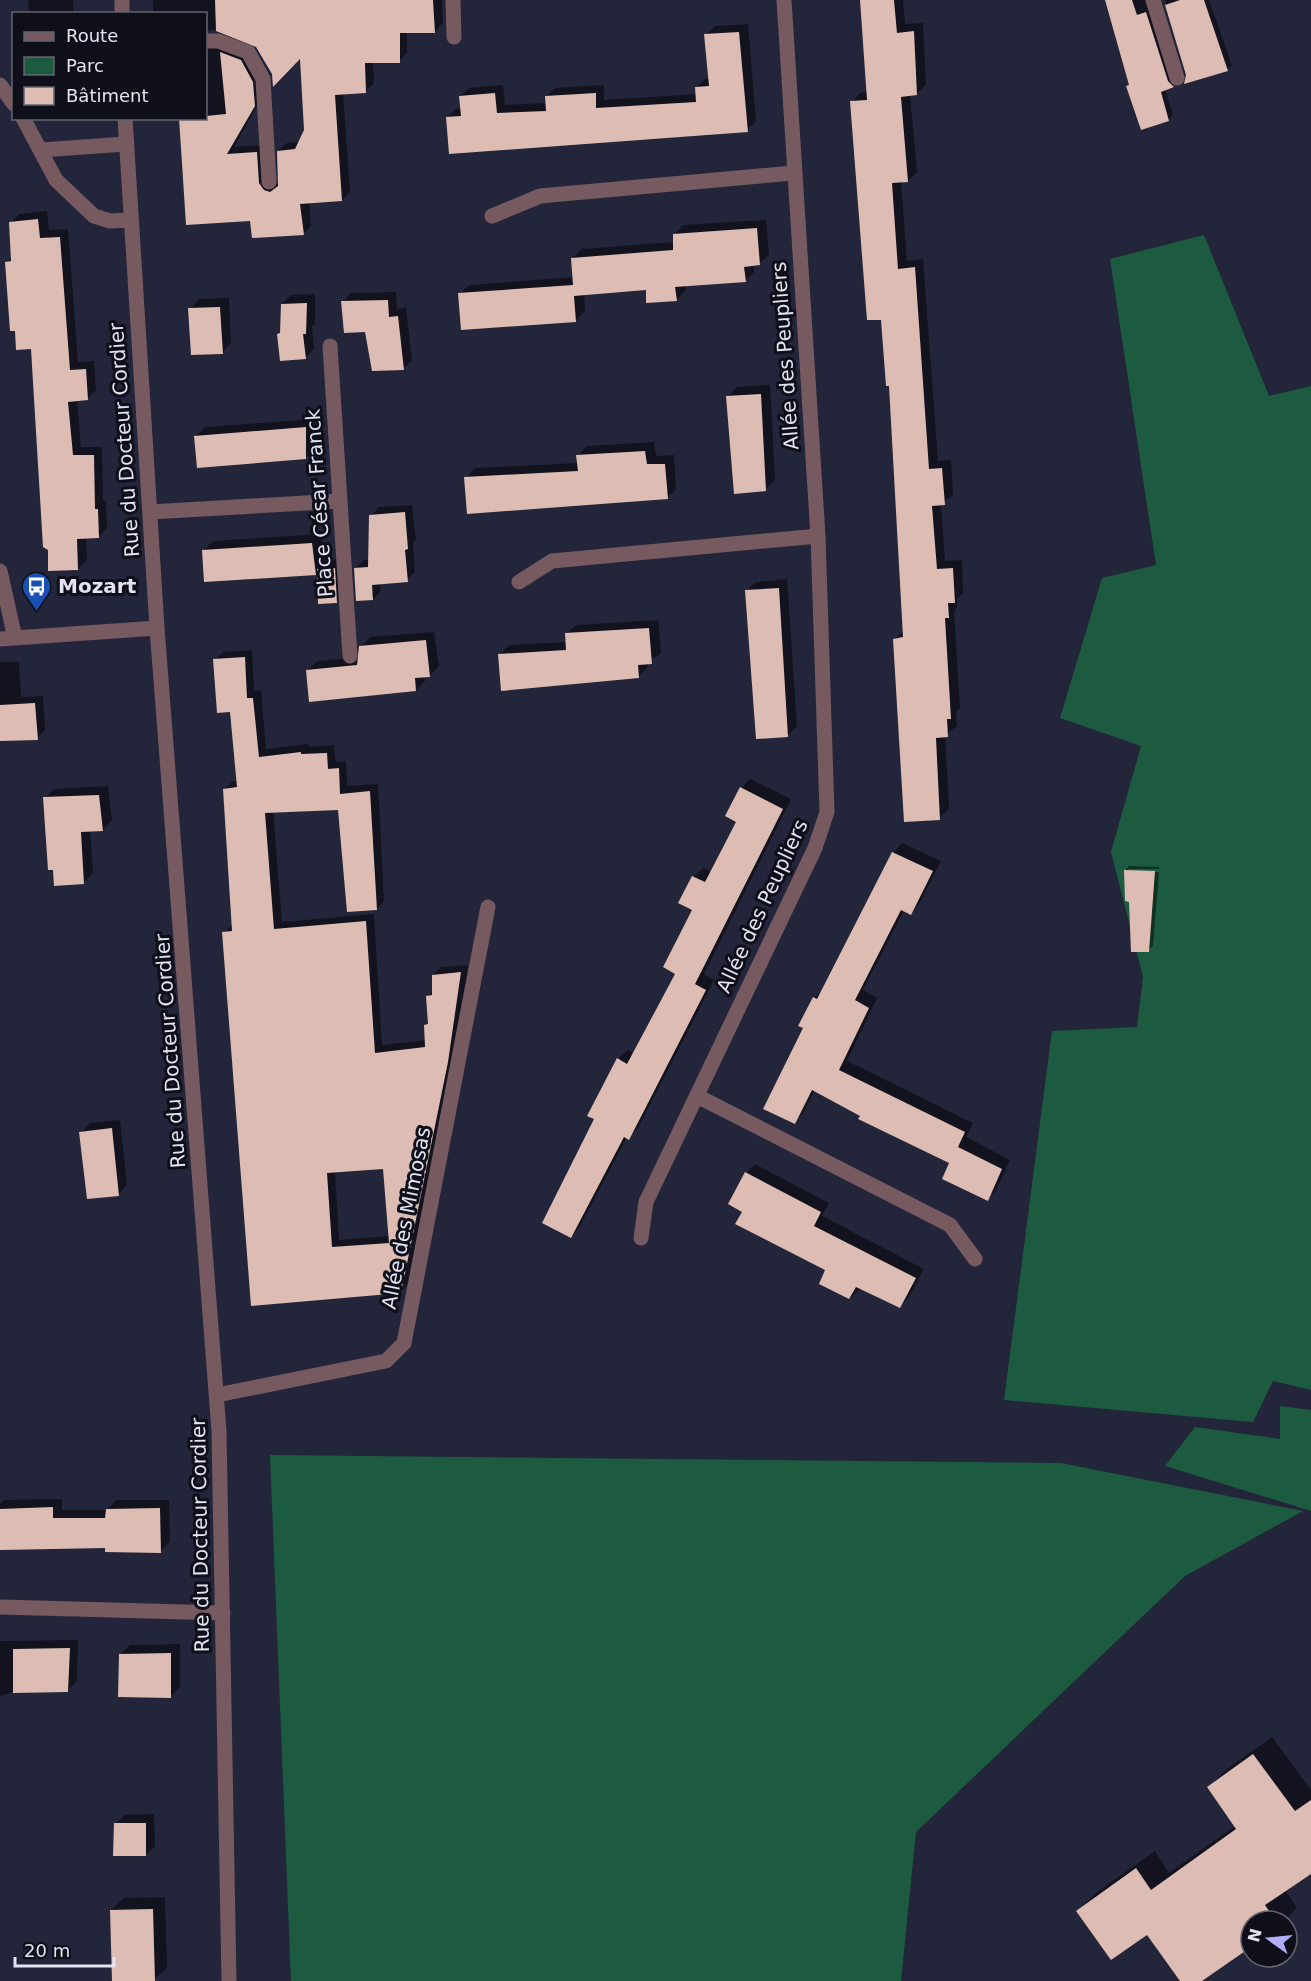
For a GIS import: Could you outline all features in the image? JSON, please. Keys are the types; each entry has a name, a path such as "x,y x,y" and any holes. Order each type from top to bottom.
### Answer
{"street":[{"path":"453,0 454,37"},
{"name":"Allée des Peupliers","path":"641,1238 646,1202 814,848 828,812 818,536 793,173 784,0"},
{"path":"1153,0 1177,78"},
{"path":"207,42 218,41 248,52 263,78 269,182"},
{"path":"0,85 12,102"},
{"path":"24,120 56,180 94,216 110,220 130,220"},
{"name":"Rue du Docteur Cordier","path":"125,120 157,628 217,1395 229,1981"},
{"path":"42,150 125,144"},
{"path":"492,216 540,196 793,173"},
{"name":"Place César Franck","path":"330,346 350,656"},
{"path":"150,512 340,501"},
{"path":"519,582 552,561 818,536"},
{"path":"0,571 7,638 157,628"},
{"name":"Allée des Mimosas","path":"217,1395 386,1361 404,1343 488,907"},
{"path":"697,1096 950,1225 975,1259"},
{"path":"0,1607 223,1613"}],"green space":[{"path":"1204,235 1269,396 1311,386 1311,1390 1273,1381 1253,1422 1004,1400 1052,1031 1137,1027 1143,977 1111,852 1141,746 1060,718 1102,578 1156,565 1110,259"},
{"path":"1280,1406 1311,1410 1311,1511 1165,1466 1195,1427 1280,1439"},
{"path":"270,1455 1061,1463 1303,1511 1185,1576 916,1832 901,1981 291,1981"}],"building":[{"path":"215,0 433,0 435,33 400,33 400,63 365,63 366,93 335,95 342,201 300,204 304,235 252,238 250,221 186,225 179,120 207,120 207,116 226,114 220,52 241,60 253,82 255,106 227,154 257,152 259,183 264,190 270,192 278,186 277,151 295,149 304,130 300,59 273,87 272,74 256,47 216,31"},
{"path":"860,0 894,0 897,33 914,31 917,95 901,97 908,182 892,183 898,269 915,267 929,469 942,468 945,505 932,506 937,569 953,568 955,603 948,603 949,618 945,618 951,719 947,719 948,737 936,738 940,820 904,822 893,639 903,637 889,386 886,386 881,320 867,320 850,101 867,100"},
{"path":"1105,0 1132,0 1137,15 1146,12 1168,81 1174,87 1161,92 1169,121 1141,130 1126,86 1129,85"},
{"path":"1180,0 1204,0 1228,71 1184,84 1186,75 1165,5"},
{"path":"739,32 748,132 449,154 446,117 461,116 459,96 495,93 497,113 546,111 545,96 596,93 596,108 696,102 695,87 709,86 704,34"},
{"path":"38,219 40,238 60,237 70,370 86,369 88,400 68,402 73,455 94,455 95,509 98,509 99,538 77,539 78,570 48,571 48,550 43,547 31,349 16,350 15,331 10,331 5,262 11,261 9,222"},
{"path":"757,228 760,265 744,267 746,282 675,287 677,301 646,303 646,290 574,296 576,322 461,330 458,293 573,285 571,258 673,250 673,234"},
{"path":"388,300 389,317 398,316 404,370 372,371 365,332 344,333 341,301"},
{"path":"307,303 306,334 303,334 306,359 280,361 277,334 280,333 281,304"},
{"path":"220,307 223,354 191,355 188,308"},
{"path":"761,394 766,491 734,494 726,396"},
{"path":"306,427 306,459 197,468 194,436"},
{"path":"645,451 647,464 665,464 668,499 467,514 464,477 578,471 576,455"},
{"path":"405,512 408,582 372,585 373,600 356,601 354,568 368,567 369,515"},
{"path":"312,543 316,575 204,582 202,550"},
{"path":"335,568 337,603 318,604 317,569"},
{"path":"779,588 788,737 756,739 745,590"},
{"path":"649,628 652,664 638,665 639,678 501,691 498,654 566,650 565,633"},
{"path":"426,640 430,677 415,678 416,691 309,702 306,670 357,665 359,646"},
{"path":"245,657 247,698 253,698 259,757 301,752 301,754 327,753 328,769 339,768 340,794 370,791 377,910 347,912 338,810 265,813 274,929 366,921 375,1053 425,1047 424,1025 428,1024 426,996 432,995 432,975 461,972 448,1062 401,1293 251,1306 222,932 232,931 223,789 237,787 230,712 217,713 213,659","holes":["383,1169 389,1243 332,1247 327,1173"]},
{"path":"35,703 38,740 0,741 0,705"},
{"path":"740,787 783,809 695,984 706,990 629,1140 624,1137 571,1238 542,1223 594,1119 587,1116 617,1058 627,1064 675,974 663,967 692,910 678,903 692,876 705,882 736,822 725,816"},
{"path":"99,795 103,831 81,832 84,884 54,886 53,870 48,870 43,797"},
{"path":"892,852 933,871 911,915 901,910 855,1000 869,1008 839,1070 965,1132 958,1147 1002,1169 988,1201 942,1179 949,1163 858,1119 860,1116 812,1090 795,1124 763,1109 803,1028 798,1026 813,997 817,999"},
{"path":"1124,870 1155,871 1149,952 1131,952 1129,902 1125,901"},
{"path":"112,1128 119,1196 87,1199 79,1132"},
{"path":"745,1172 821,1212 814,1226 916,1278 900,1308 856,1287 849,1299 819,1284 825,1270 735,1224 742,1212 728,1204"},
{"path":"53,1507 53,1518 105,1518 106,1509 160,1508 161,1553 105,1552 105,1548 0,1550 0,1509"},
{"path":"70,1648 68,1692 13,1693 13,1649"},
{"path":"171,1653 171,1698 118,1697 119,1654"},
{"path":"1253,1754 1295,1811 1311,1800 1311,1874 1265,1905 1268,1909 1239,1909 1239,1955 1202,1981 1180,1981 1147,1935 1111,1960 1076,1911 1136,1868 1151,1890 1236,1829 1207,1787"},
{"path":"114,1823 146,1823 146,1856 113,1856"},
{"path":"153,1909 155,1981 112,1981 110,1910"}],"place":[{"name":"Mozart","path":"37,612"}]}
